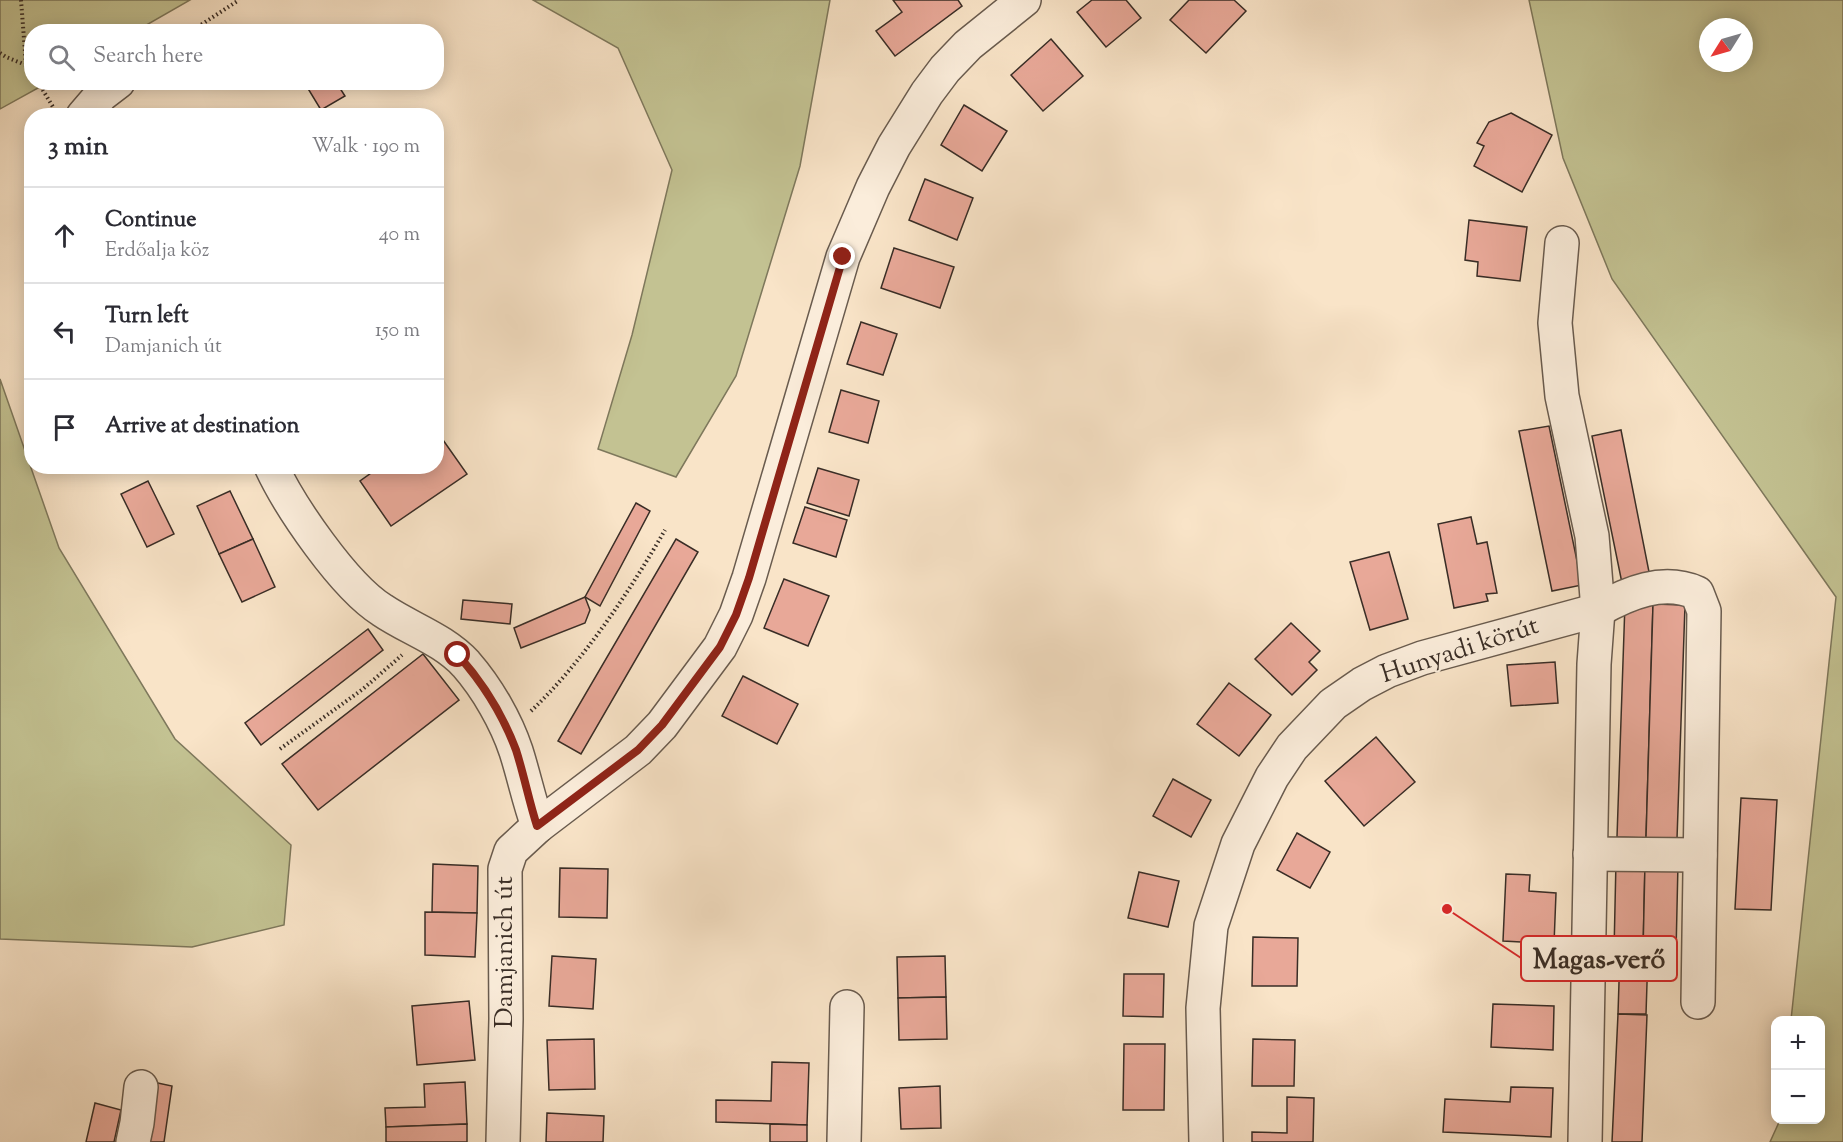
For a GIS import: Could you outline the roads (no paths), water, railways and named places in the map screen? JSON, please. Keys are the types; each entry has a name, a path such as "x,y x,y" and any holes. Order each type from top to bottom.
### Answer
{"street":[{"name":"Damjanich út","path":"503,1142 506,1019 505,869 511,851 537,826 638,750 662,725 720,647 736,615 749,578 843,257 869,196 894,146 945,69 968,45 1024,0"},
{"path":"78,108 108,90"},
{"path":"1562,243 1555,323 1558,362 1565,415 1592,537 1598,610 1594,664 1585,1142"},
{"path":"274,474 280,487 334,563 349,580 380,609 458,655 468,666 508,731 516,750 537,826"},
{"name":"Hunyadi körút","path":"1206,1142 1203,1008 1211,926 1238,844 1272,777 1292,747 1333,704 1362,684 1387,671 1422,658 1598,610 1625,595 1659,587 1686,588 1697,593 1704,611 1700,855"},
{"path":"1590,854 1700,855 1698,1002"},
{"path":"844,1142 848,1006"},
{"path":"133,1142 141,1087"}],"place":[{"name":"Magas-verő","path":"1447,909"}]}
